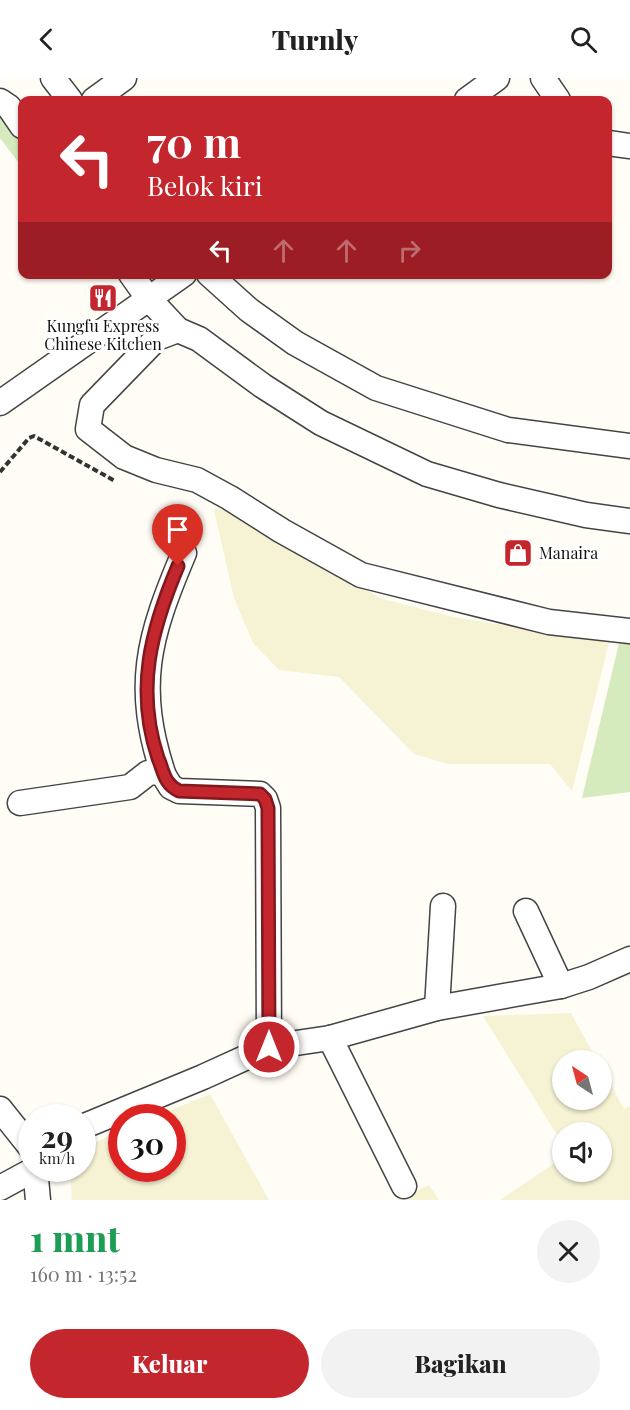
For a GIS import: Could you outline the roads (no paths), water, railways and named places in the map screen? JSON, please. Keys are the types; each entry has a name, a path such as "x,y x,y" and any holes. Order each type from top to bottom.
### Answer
{"street":[{"path":"53,78 67,96"},
{"path":"99,96 124,78"},
{"path":"472,96 498,78"},
{"path":"543,78 555,96"},
{"path":"0,101 9,107 18,120"},
{"path":"612,144 630,146"},
{"path":"135,279 148,298 178,330 199,339 263,386 321,423 427,474 499,495 586,515 630,521"},
{"path":"0,403 176,279"},
{"path":"215,279 249,310 295,343 376,388 508,430 630,446"},
{"path":"178,330 158,338 92,405 88,429 124,457 156,470 197,480 361,575 549,622 630,631"},
{"path":"184,553 152,640 147,678 148,710 156,750 164,776 171,787 179,791 260,794 265,799 268,808 269,1047"},
{"path":"20,803 130,787 148,773 158,772 164,776"},
{"path":"437,1008 443,906"},
{"path":"526,911 561,986"},
{"path":"96,1121 269,1047 330,1038 437,1008 561,986 589,977 630,959"},
{"path":"330,1038 404,1186"},
{"path":"0,1109 18,1136"},
{"path":"0,1188 18,1172"},
{"path":"36,1182 38,1200"}],"place":[{"name":"Kungfu Express Chinese Kitchen","path":"103,298"},
{"name":"Manaira","path":"518,553"}]}
